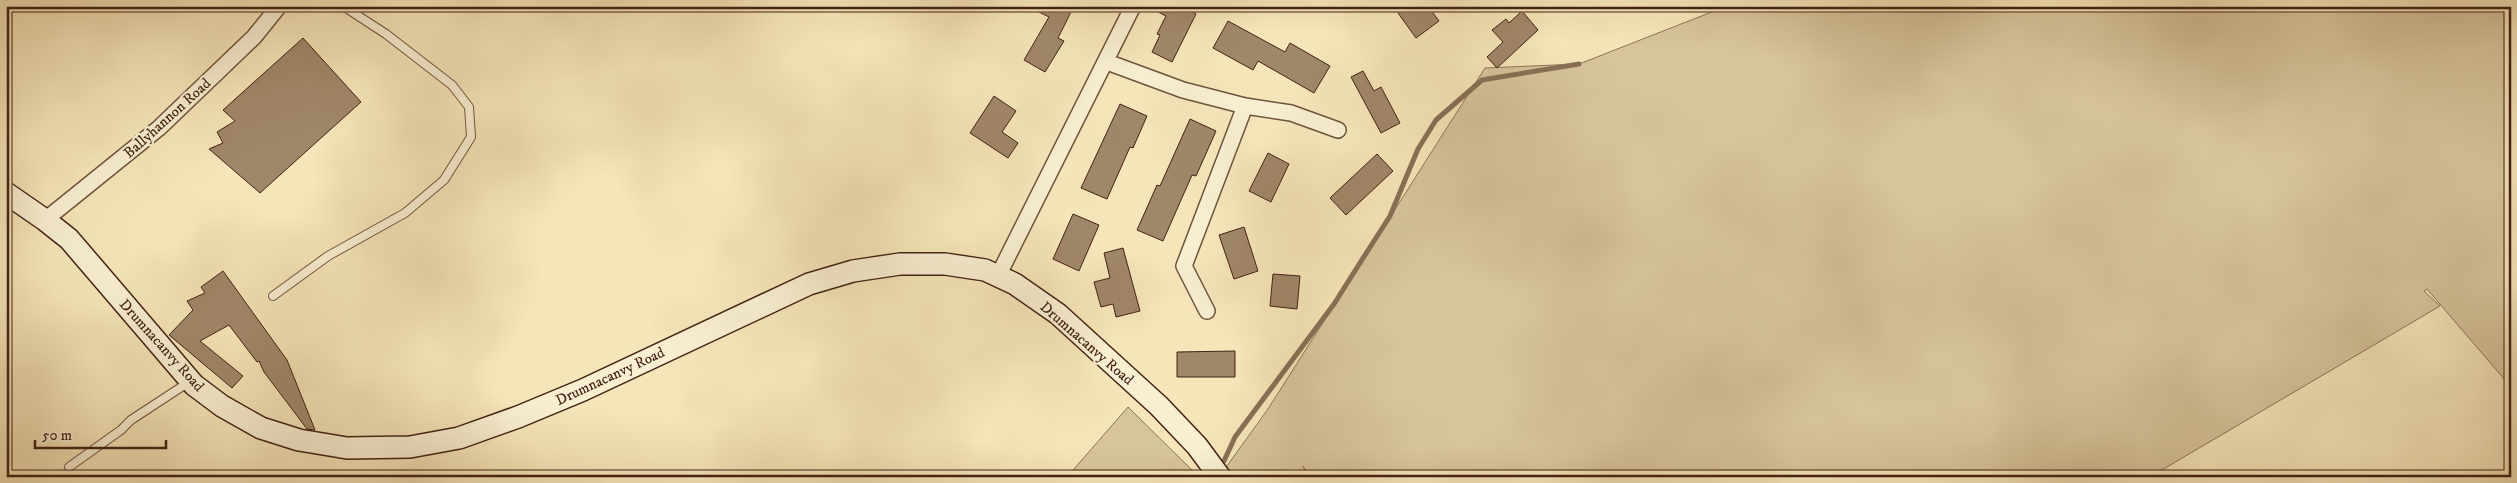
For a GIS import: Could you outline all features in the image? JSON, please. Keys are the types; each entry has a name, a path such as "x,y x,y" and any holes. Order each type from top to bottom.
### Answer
{"main road":[{"name":"Drumnacanvy Road","path":"6,193 45,220 69,240 191,381 222,406 261,428 280,434 347,448 410,447 458,438 518,417 583,390 809,284 853,271 900,264 945,264 985,270 1015,284 1058,314 1159,406 1197,446 1220,477"}],"street":[{"name":"Ballyhannon Road","path":"45,220 159,128 254,36 279,6"},
{"path":"998,276 1107,62 1133,6"},
{"path":"1107,62 1183,90 1244,106 1291,113 1338,130"},
{"path":"1207,311 1184,266 1244,106"}],"lane":[{"path":"273,296 328,256 405,213 444,180 471,137 469,107 452,85 386,34 343,6"},
{"path":"69,467 121,430 131,420 191,381"}],"shaded area":[{"path":"1727,6 2511,6 2511,387 2427,289 2424,291 2440,306 2150,477 1309,477 1303,466 1308,477 1219,477 1268,409 1485,68 1579,64"},
{"path":"1128,407 1199,477 1067,477"}],"building":[{"path":"1027,6 1074,6 1058,38 1064,41 1045,72 1024,60 1049,17"},
{"path":"1146,6 1180,6 1196,14 1172,62 1152,52 1160,35 1157,34 1166,16"},
{"path":"1393,6 1428,6 1439,21 1416,38"},
{"path":"1522,11 1538,30 1497,68 1487,57 1503,42 1492,30 1506,19 1509,23"},
{"path":"1228,21 1285,52 1290,43 1330,66 1314,93 1258,61 1253,70 1213,48"},
{"path":"303,38 361,102 260,193 209,149 223,143 217,132 235,121 223,110"},
{"path":"1363,71 1374,91 1381,87 1400,123 1381,133 1351,77"},
{"path":"994,96 1016,111 1002,132 1018,143 1008,158 970,133"},
{"path":"1120,104 1147,116 1133,148 1130,147 1107,199 1081,188"},
{"path":"1190,119 1216,131 1196,176 1192,175 1163,241 1137,230 1157,185 1160,186"},
{"path":"1268,153 1289,164 1271,202 1249,191"},
{"path":"1377,154 1393,171 1346,215 1330,198"},
{"path":"1073,214 1099,225 1079,271 1053,259"},
{"path":"1244,227 1258,271 1234,279 1219,235"},
{"path":"1123,248 1140,311 1116,317 1113,304 1101,307 1094,282 1110,278 1104,253"},
{"path":"223,271 287,360 315,430 307,429 264,372 259,361 257,362 229,325 200,341 243,376 232,388 169,335 193,310 187,301 205,293 201,287"},
{"path":"1273,274 1300,276 1297,309 1270,306"},
{"path":"1235,351 1235,377 1177,377 1177,352"}],"waterway":[{"path":"1224,461 1235,437 1334,304 1390,216 1418,149 1436,120 1482,80 1579,64"}]}
